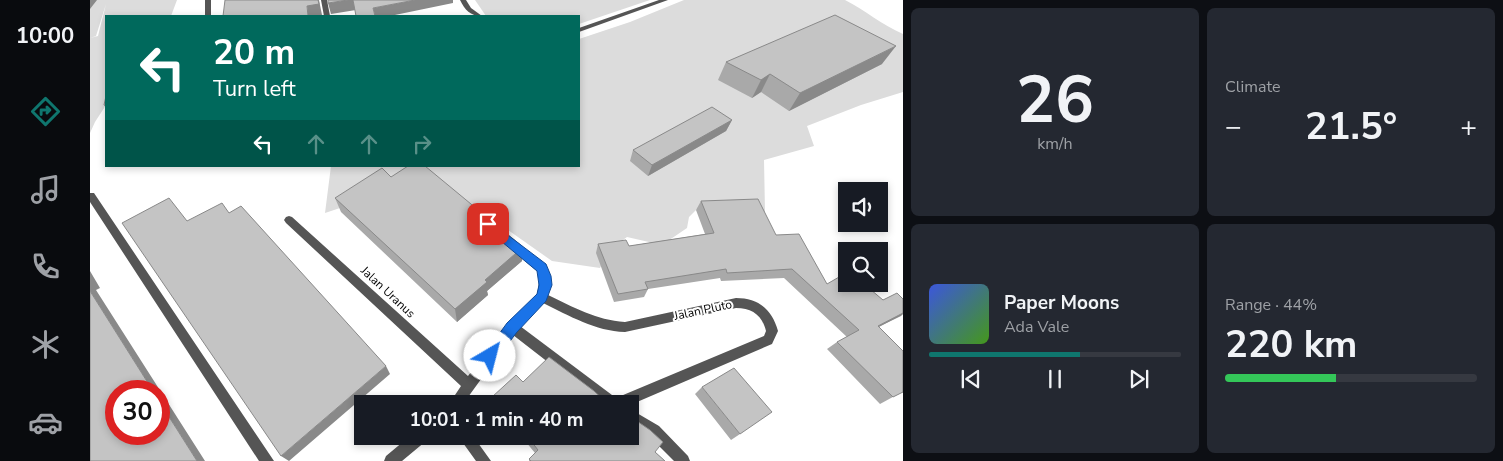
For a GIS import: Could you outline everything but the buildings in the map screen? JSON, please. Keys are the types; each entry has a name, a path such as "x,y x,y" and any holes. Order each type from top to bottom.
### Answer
{"street":[{"path":"208,0 208,15"},
{"path":"324,0 327,15"},
{"path":"463,0 468,8 477,15"},
{"path":"580,30 665,0"},
{"path":"91,196 267,461"},
{"name":"Jalan Uranus","path":"289,220 469,385"},
{"path":"462,395 512,327 542,297 545,276 541,268 505,238"},
{"name":"Jalan Pluto","path":"542,297 598,324 611,327 625,326 743,302 756,307 768,318 772,331 768,340 639,395"},
{"path":"512,327 601,395"},
{"path":"639,421 654,431 683,461"},
{"path":"391,461 410,445"},
{"path":"472,445 484,461"}],"shaded area":[{"path":"90,0 177,0 171,15 105,15 105,107 90,133","holes":["106,4 98,36 90,38 96,36"]},
{"path":"475,0 650,0 580,24 580,15 485,15"},
{"path":"684,0 845,0 903,34 903,92 861,105 807,126 814,146 764,160 765,212 704,202 689,217 687,228 662,245 627,237 609,250 600,268 552,261 433,177 325,213 331,167 580,167 580,39 630,22"}],"route":[{"path":"488,224 541,268 545,276 542,297 512,327 490,356"}]}
